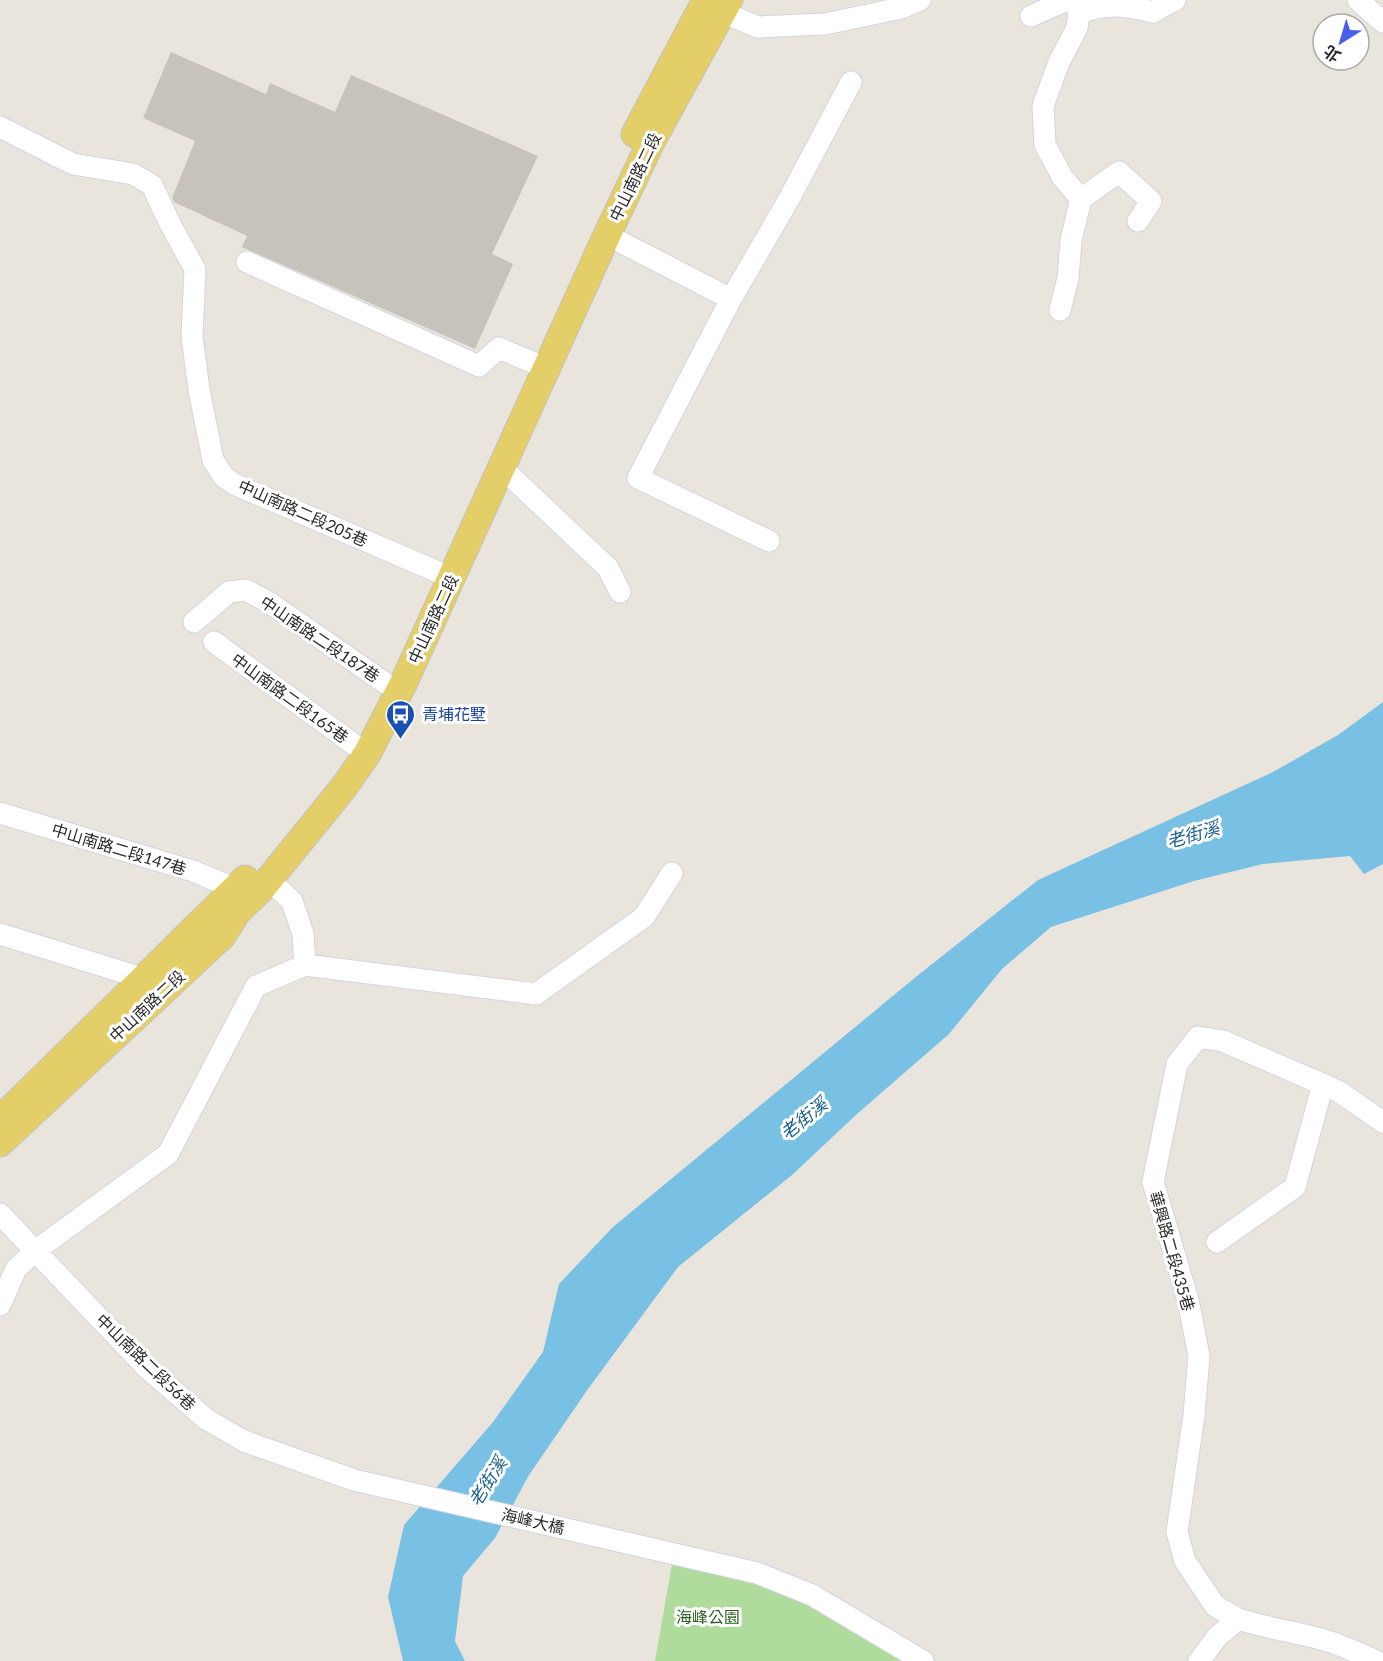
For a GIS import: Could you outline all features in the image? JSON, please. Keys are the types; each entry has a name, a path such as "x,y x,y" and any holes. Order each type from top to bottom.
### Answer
{"main road":[{"name":"中山南路二段","path":"0,1119 142,978 236,889 332,777 360,749 404,682 443,574 538,364 607,236 715,4"},
{"name":"中山南路二段","path":"0,1143 222,936 237,912 269,880 344,787 385,683 501,467 594,217 659,87 715,4"}],"street":[{"path":"715,4 758,27 825,24 901,8 920,0"},
{"path":"1031,16 1073,4 1128,6 1153,12 1175,0"},
{"path":"1358,0 1383,22"},
{"path":"1073,4 1077,28 1059,62 1043,106 1045,145 1063,178 1081,199"},
{"path":"769,542 638,478 731,299 789,200 851,82"},
{"name":"中山南路二段205巷","path":"0,127 73,164 133,174 152,185 195,270 192,336 213,460 224,477 236,485 443,574"},
{"path":"1060,310 1068,278 1071,240 1081,199 1119,172 1151,201 1138,221"},
{"path":"607,236 731,299"},
{"path":"247,262 478,366 499,348 538,364"},
{"path":"501,467 609,568 620,592"},
{"name":"中山南路二段187巷","path":"194,622 229,592 246,590 270,603 385,683"},
{"name":"中山南路二段165巷","path":"214,642 360,749"},
{"name":"中山南路二段147巷","path":"0,813 194,871 236,889"},
{"path":"0,1305 16,1269 35,1251 168,1154 256,986 304,965 536,994 644,917 672,873"},
{"path":"269,880 292,901 303,934 304,965"},
{"path":"0,934 142,978"},
{"name":"華興路二段435巷","path":"1238,1618 1215,1606 1185,1561 1178,1532 1194,1415 1198,1356 1188,1300 1153,1182 1177,1064 1198,1037 1223,1041 1338,1091 1383,1122"},
{"path":"1217,1242 1295,1187 1323,1084"},
{"name":"中山南路二段56巷","path":"0,1214 146,1367 206,1419 244,1441 354,1480"},
{"name":"海峰大橋","path":"354,1480 757,1573 812,1595 923,1661"},
{"path":"1199,1661 1217,1637 1238,1618 1325,1640 1376,1661"}],"green space":[{"name":"海峰公園","path":"672,1564 750,1580 811,1602 908,1661 655,1661"}],"water":[{"name":"老街溪","path":"1383,702 1383,864 1364,874 1350,856 1263,864 1194,881 1051,927 1002,969 949,1034 857,1114 792,1175 678,1267 588,1389 529,1475 495,1538 463,1576 455,1641 465,1661 403,1661 388,1597 404,1525 493,1422 543,1352 559,1284 613,1227 917,976 1038,880 1273,772 1338,735"}],"building":[{"path":"171,52 266,94 270,83 335,112 351,75 538,156 492,254 513,264 475,349 242,247 247,236 174,202 172,198 195,141 143,118"}],"place":[{"name":"青埔花墅","path":"401,740"}]}
